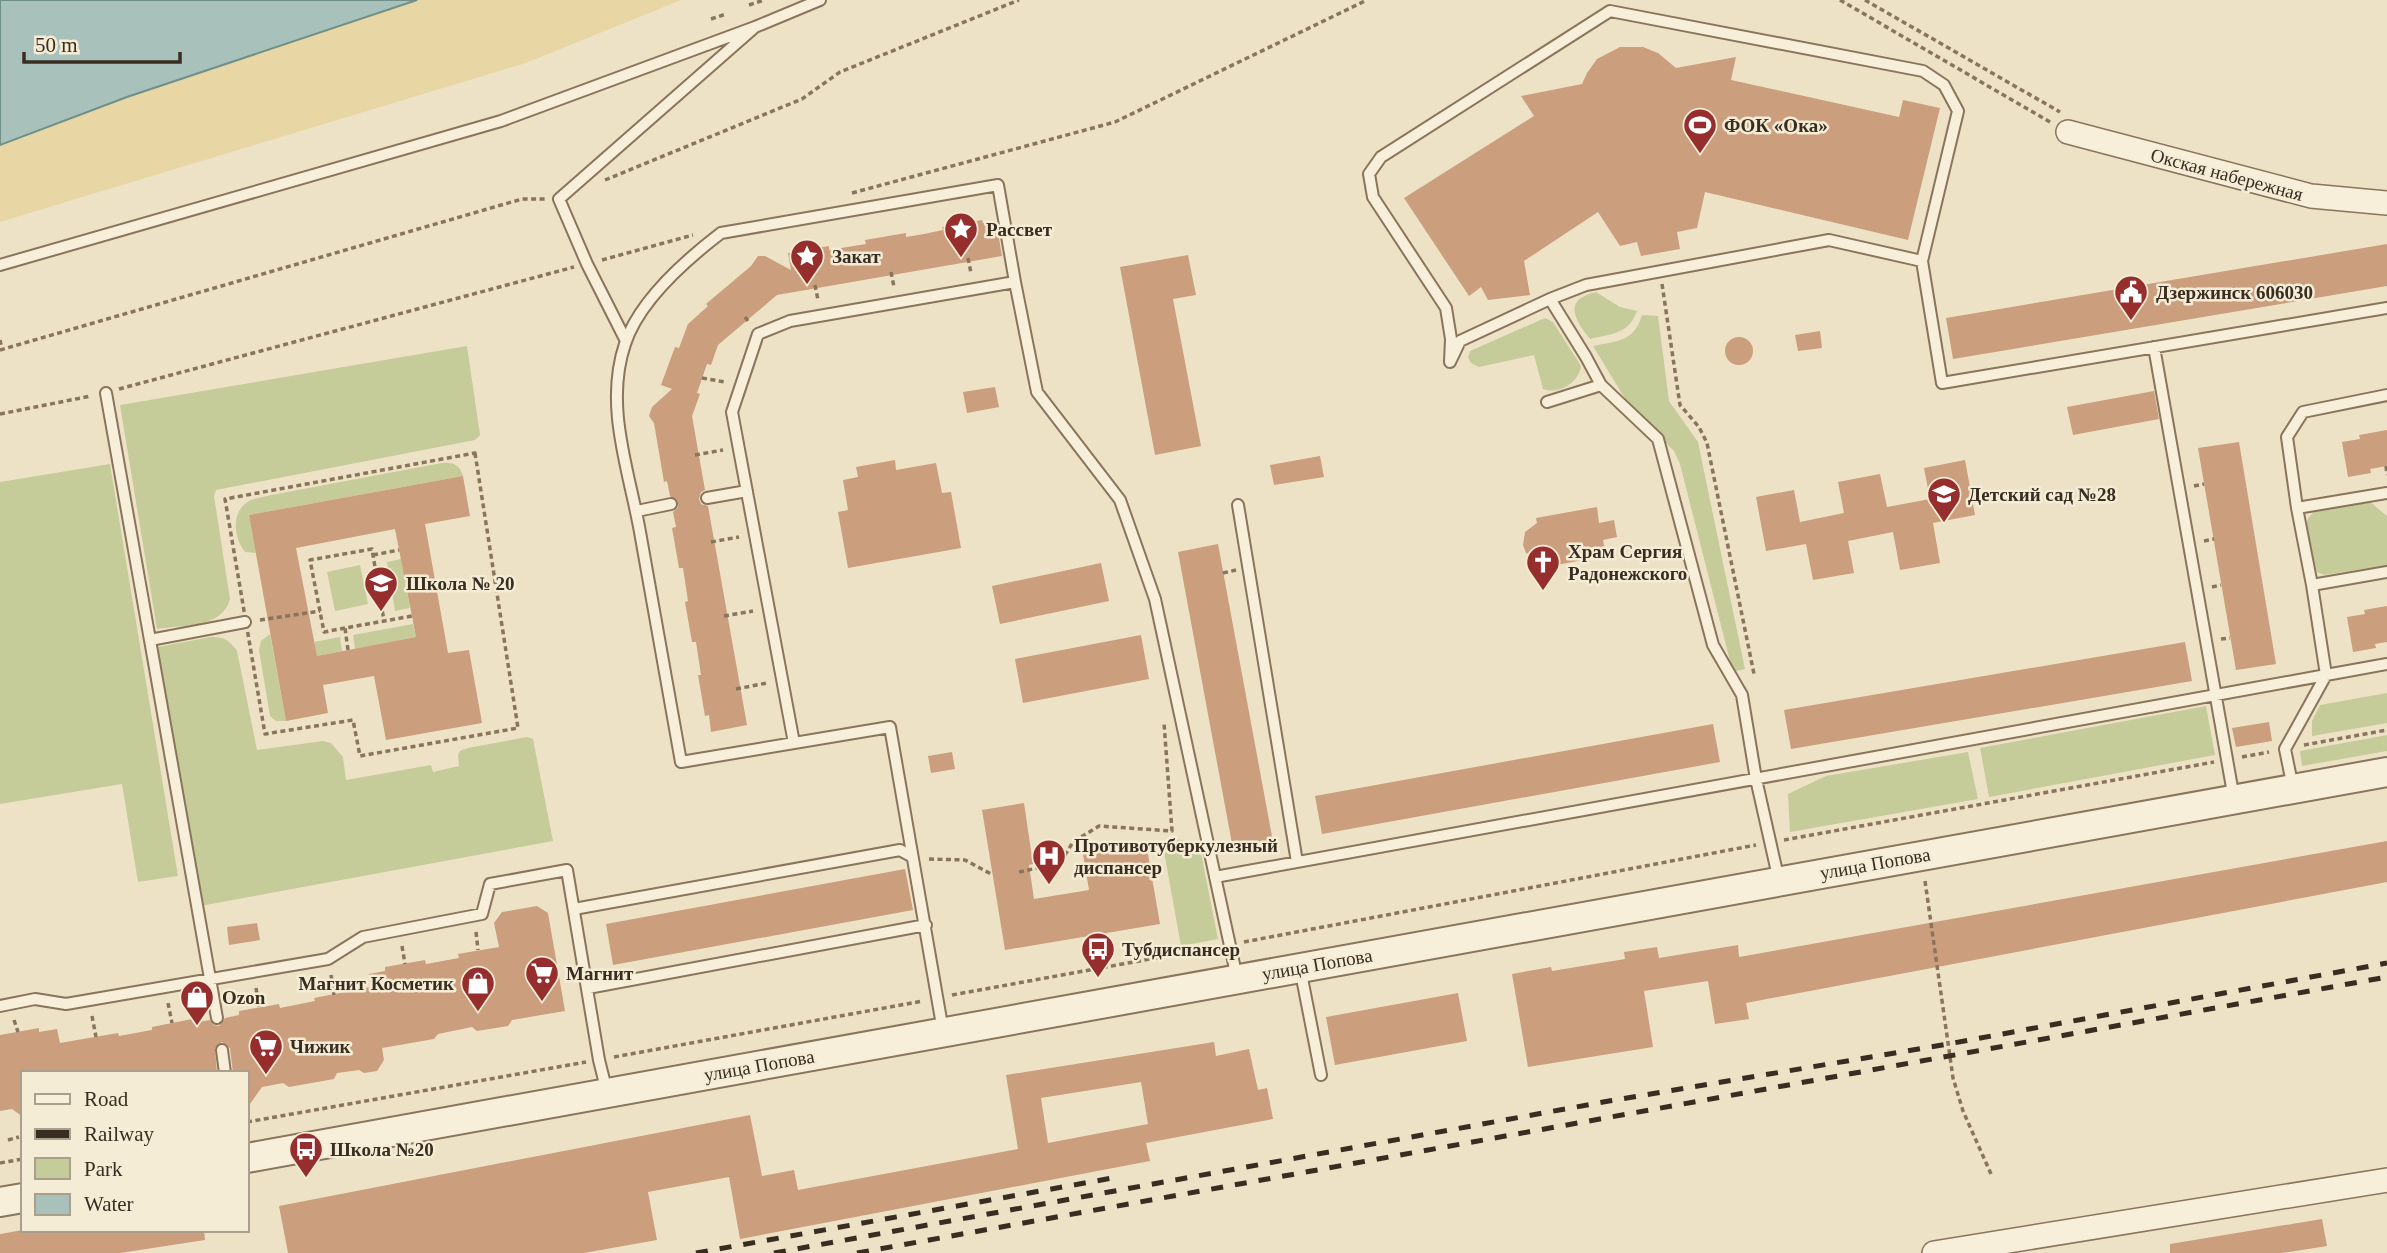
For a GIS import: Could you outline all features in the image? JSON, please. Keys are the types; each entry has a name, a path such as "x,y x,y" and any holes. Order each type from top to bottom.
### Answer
{"street":[{"name":"Окская набережная","path":"2065,123 2311,196 2387,203"},
{"name":"улица Попова","path":"248,1158 2387,772"},
{"path":"1934,1253 2387,1180"},
{"path":"0,1202 21,1198"}],"lane":[{"path":"0,265 501,121 755,27 820,0"},
{"path":"1922,261 1829,240 1586,285 1549,299 1460,341 1450,362 1451,340 1446,308 1373,197 1369,174 1381,157 1610,11 1923,71 1944,85 1958,111 1922,261 1942,383 2387,308"},
{"path":"626,341 587,264 559,199 755,27"},
{"path":"943,1031 890,727 681,762 637,511 617,417 617,376 626,341 644,310 688,258 721,233 998,185 1037,392 1120,500 1155,600 1237,978"},
{"path":"794,743 732,412 758,334 790,321 1015,282"},
{"path":"1549,299 1601,386 1658,439 1713,645 1742,695 1756,779 1779,881"},
{"path":"2154,347 2234,799"},
{"path":"1547,401 1601,386"},
{"path":"106,393 216,1018"},
{"path":"2293,789 2285,749 2326,675 2287,437 2302,412 2387,395"},
{"path":"707,498 747,491"},
{"path":"2297,508 2387,493"},
{"path":"637,511 671,504"},
{"path":"1238,505 1297,862"},
{"path":"2312,585 2387,572"},
{"path":"150,640 245,622"},
{"path":"1216,877 2387,664"},
{"path":"573,909 900,850 911,856"},
{"path":"0,1006 35,999 66,1004 328,959 363,937 482,914 490,884 567,870 599,1060 607,1092"},
{"path":"588,988 926,925"},
{"path":"1299,967 1321,1074"},
{"path":"222,1051 225,1071"}],"path":[{"path":"749,5 764,0"},
{"path":"598,183 802,99 840,72 1019,0"},
{"path":"1840,0 2065,123"},
{"path":"1866,0 2065,123"},
{"path":"711,19 726,14"},
{"path":"0,340 1,350 522,199 559,199"},
{"path":"1660,271 1681,405 1699,427 1707,443 1754,674"},
{"path":"702,378 741,384"},
{"path":"0,414 106,393"},
{"path":"695,456 739,447"},
{"path":"475,453 518,727 360,756 353,720 265,734 245,622 225,499 475,453"},
{"path":"2386,466 2387,475"},
{"path":"710,542 755,534"},
{"path":"384,621 372,549 310,560 324,632 412,616"},
{"path":"373,555 399,550"},
{"path":"724,616 769,609"},
{"path":"268,620 320,611"},
{"path":"345,628 348,650"},
{"path":"736,689 783,680"},
{"path":"1019,872 1060,863 1073,842 1098,826 1172,831 1164,722"},
{"path":"248,1122 599,1060 2387,730"},
{"path":"1921,855 1953,1078 1963,1111 1991,1174"},
{"path":"911,856 965,860 993,875"},
{"path":"328,959 334,995"},
{"path":"165,987 172,1023"},
{"path":"89,1000 96,1037"},
{"path":"8,1140 19,1138"},
{"path":"0,1163 21,1159"}],"green space":[{"path":"1596,292 1620,307 1637,311 1634,319 1624,329 1590,339 1576,318 1575,305 1585,296"},
{"path":"1642,315 1658,316 1669,401 1698,442 1745,669 1736,671 1731,665 1680,464 1674,451 1630,407 1593,346 1624,339 1634,331"},
{"path":"1545,318 1553,322 1581,366 1576,378 1567,386 1555,390 1543,389 1534,355 1479,367 1471,363 1468,357 1470,351"},
{"path":"467,346 480,435 475,440 216,490 214,496 230,599 226,609 219,616 200,624 157,629 120,405"},
{"path":"442,463 456,465 463,476 249,515 256,553 245,552 238,540 236,518 243,506 251,500"},
{"path":"110,464 178,876 138,882 122,784 0,804 0,482"},
{"path":"2369,501 2387,516 2387,565 2324,575 2317,572 2307,526 2310,516 2334,505"},
{"path":"401,559 410,608 395,611 387,562"},
{"path":"360,565 368,604 335,611 327,572"},
{"path":"413,624 416,637 355,649 353,635"},
{"path":"270,634 286,721 276,721 270,716 259,650 261,641"},
{"path":"211,637 226,640 237,651 257,750 323,741 331,743 343,757 346,780 431,765 433,772 459,766 460,751 468,748 527,737 533,739 553,841 200,906 158,647"},
{"path":"340,637 342,651 317,656 314,642"},
{"path":"2387,693 2387,723 2312,736 2312,721 2320,705"},
{"path":"2206,706 2215,755 1989,797 1980,748"},
{"path":"2387,735 2387,751 2302,766 2300,751"},
{"path":"1968,752 1978,799 1790,832 1788,794 1826,776"},
{"path":"1169,838 1199,843 1218,939 1181,946 1163,846"}],"sand":[{"path":"417,0 681,0 526,63 0,222 0,145 127,97"}],"water":[{"path":"0,0 417,0 127,97 0,145"}],"building":[{"name":"ФОК «Ока»","path":"1620,47 1643,47 1658,53 1676,68 1736,57 1731,80 1899,117 1903,100 1940,108 1908,240 1705,192 1697,228 1677,232 1680,249 1641,256 1637,242 1620,246 1598,212 1524,261 1530,295 1488,300 1481,287 1469,296 1404,198 1534,116 1521,96 1582,84 1597,59"},
{"path":"982,220 983,223 996,221 1002,256 777,295 718,345 711,365 707,364 692,416 705,490 701,492 699,499 701,504 708,506 747,725 711,732 709,715 705,716 698,675 701,675 696,642 692,642 685,602 688,601 683,568 679,568 672,528 676,527 673,512 678,507 678,502 670,496 667,481 664,482 654,423 649,416 652,407 672,389 661,385 675,347 679,348 688,324 708,306 706,304 751,266 758,256 765,256 791,270 788,253 829,246 829,250 866,244 865,240 906,233 906,237 924,234 943,230 942,227"},
{"path":"2387,244 2387,286 1953,359 1946,318"},
{"path":"1188,255 1196,295 1173,299 1201,446 1155,455 1120,267"},
{"path":"1820,331 1822,348 1798,351 1795,335"},
{"path":"1739,337 1749,341 1753,351 1749,361 1739,365 1729,361 1725,351 1729,341"},
{"path":"995,387 999,407 967,413 963,392"},
{"path":"2154,391 2159,419 2073,435 2067,407"},
{"path":"2387,430 2387,466 2370,469 2371,473 2348,477 2342,442 2360,439 2359,435"},
{"path":"2239,442 2276,664 2236,670 2198,448"},
{"path":"1320,456 1324,477 1274,485 1270,465"},
{"path":"895,460 896,470 936,463 942,493 951,492 961,548 848,568 838,512 848,510 843,480 858,477 856,467"},
{"path":"1965,460 1975,515 1933,523 1940,563 1900,570 1893,532 1848,541 1854,573 1813,580 1806,544 1766,551 1756,497 1794,490 1800,522 1844,513 1838,482 1880,474 1887,507 1930,499 1924,468"},
{"path":"463,476 470,516 425,524 448,653 469,650 482,723 386,740 374,676 323,685 328,713 286,721 249,515","holes":["395,529 416,637 317,656 296,548"]},
{"name":"Храм Сергия Радонежского","path":"1597,507 1599,523 1614,520 1617,537 1603,540 1606,556 1545,567 1544,561 1526,553 1523,545 1525,532 1537,523 1536,518"},
{"path":"1218,544 1273,842 1233,849 1178,552"},
{"path":"1101,563 1109,601 1000,624 992,586"},
{"path":"2387,606 2387,642 2375,644 2376,648 2353,652 2347,617 2365,614 2364,610"},
{"path":"1141,635 1149,679 1023,703 1015,659"},
{"path":"2185,642 2192,681 1791,749 1784,710"},
{"path":"2269,722 2272,741 2236,747 2232,728"},
{"path":"1713,724 1720,762 1322,834 1315,796"},
{"path":"952,752 955,769 931,773 928,756"},
{"path":"1024,803 1033,864 1029,865 1034,899 1089,890 1083,854 1146,843 1160,924 1005,950 982,810"},
{"path":"2387,841 2387,882 1746,1003 1749,1019 1715,1024 1708,981 1644,991 1653,1047 1528,1067 1512,974 1551,967 1552,971 1625,959 1624,952 1657,947 1659,958 1738,945 1739,957"},
{"path":"905,869 913,910 613,965 606,924"},
{"path":"537,906 548,913 565,1011 512,1020 508,1026 477,1031 472,1027 438,1034 434,1039 382,1048 384,1060 377,1071 337,1073 334,1079 289,1087 283,1083 262,1087 248,1107 248,1071 233,1071 230,1048 222,1042 215,1048 217,1071 21,1071 21,1116 12,1109 0,1111 0,1035 39,1028 39,1032 57,1029 60,1043 152,1030 152,1027 192,1019 193,1023 210,1020 219,1026 225,1018 239,1015 239,1011 279,1004 280,1008 371,987 369,974 385,971 385,967 425,960 426,964 459,958 458,954 499,947 494,923 502,912"},
{"path":"257,923 260,940 229,945 227,927"},
{"path":"1458,993 1467,1041 1335,1065 1326,1017"},
{"path":"1214,1042 1216,1056 1249,1049 1258,1090 1267,1088 1273,1119 1146,1143 1150,1161 740,1239 729,1177 648,1192 657,1240 584,1253 288,1253 279,1206 750,1115 762,1176 794,1170 798,1190 1018,1149 1006,1075","holes":["1141,1082 1148,1124 1048,1143 1041,1098"]},
{"path":"2322,1219 2327,1246 2282,1253 2170,1253 2170,1244"},
{"path":"21,1230 204,1232 205,1240 120,1253 0,1253 0,1234"}],"railway":[{"path":"774,1253 2387,963"},
{"path":"857,1253 2387,977"},
{"path":"696,1253 1118,1177"}],"place":[{"name":"ФОК «Ока»","path":"1700,155"},
{"name":"Рассвет","path":"961,259"},
{"name":"Закат","path":"807,286"},
{"name":"Дзержинск 606030","path":"2131,322"},
{"name":"Детский сад №28","path":"1944,524"},
{"name":"Храм Сергия Радонежского","path":"1543,592"},
{"name":"Школа № 20","path":"381,613"},
{"name":"Противотуберкулезный диспансер","path":"1049,886"},
{"name":"Тубдиспансер","path":"1098,979"},
{"name":"Магнит","path":"542,1003"},
{"name":"Магнит Косметик","path":"478,1013"},
{"name":"Ozon","path":"197,1027"},
{"name":"Чижик","path":"266,1076"},
{"name":"Школа №20","path":"306,1179"}]}
